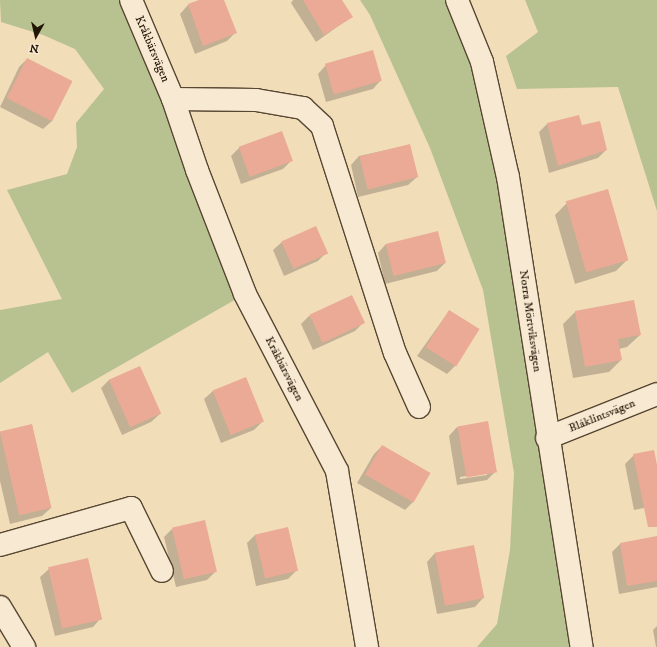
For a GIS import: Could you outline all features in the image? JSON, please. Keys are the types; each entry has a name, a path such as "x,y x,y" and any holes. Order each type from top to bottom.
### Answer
{"street":[{"name":"Kråkbärsvägen","path":"131,0 173,99 245,294 336,471 367,647"},
{"name":"Norra Mörtviksvägen","path":"457,0 482,62 508,177 547,438 582,647"},
{"path":"173,99 256,100 303,108 322,126 395,353 419,407"},
{"name":"Blåklintsvägen","path":"547,438 657,394"},
{"path":"0,545 131,508 162,571"},
{"path":"0,607 24,647"}],"green space":[{"path":"0,0 131,0 245,294 72,393 48,352 0,383 0,310 62,299 7,190 67,174 77,147 76,123 104,89 75,49 43,35 1,22"},
{"path":"360,0 457,0 482,62 582,647 477,647 497,624 510,550 514,473 483,290 430,148 370,15"},
{"path":"525,0 657,0 657,211 618,87 517,89 506,56 538,32"}],"building":[{"path":"199,0 224,0 237,33 203,46 188,4"},
{"path":"303,0 342,0 353,17 324,35"},
{"path":"373,50 382,81 334,95 325,64"},
{"path":"27,58 72,81 52,121 7,98"},
{"path":"579,115 582,125 600,121 607,150 558,166 547,123"},
{"path":"282,131 293,161 250,177 239,147"},
{"path":"410,144 418,177 368,190 360,157"},
{"path":"608,189 628,260 586,272 566,201"},
{"path":"316,226 328,253 293,269 281,241"},
{"path":"438,231 446,263 394,276 386,244"},
{"path":"352,295 365,323 323,343 309,315"},
{"path":"634,300 641,335 618,339 622,360 585,367 575,311"},
{"path":"449,310 480,329 456,366 426,347"},
{"path":"140,366 161,414 130,427 109,380"},
{"path":"246,377 264,422 231,435 213,390"},
{"path":"488,421 497,472 467,478 457,426"},
{"path":"32,424 51,508 19,515 0,431"},
{"path":"382,445 430,473 413,502 365,474"},
{"path":"654,450 657,465 657,527 648,527 633,454"},
{"path":"205,520 217,572 184,579 172,528"},
{"path":"288,527 298,571 265,578 255,535"},
{"path":"657,536 657,581 627,586 620,543"},
{"path":"474,545 484,598 445,606 435,553"},
{"path":"88,558 102,619 62,629 48,567"}]}
